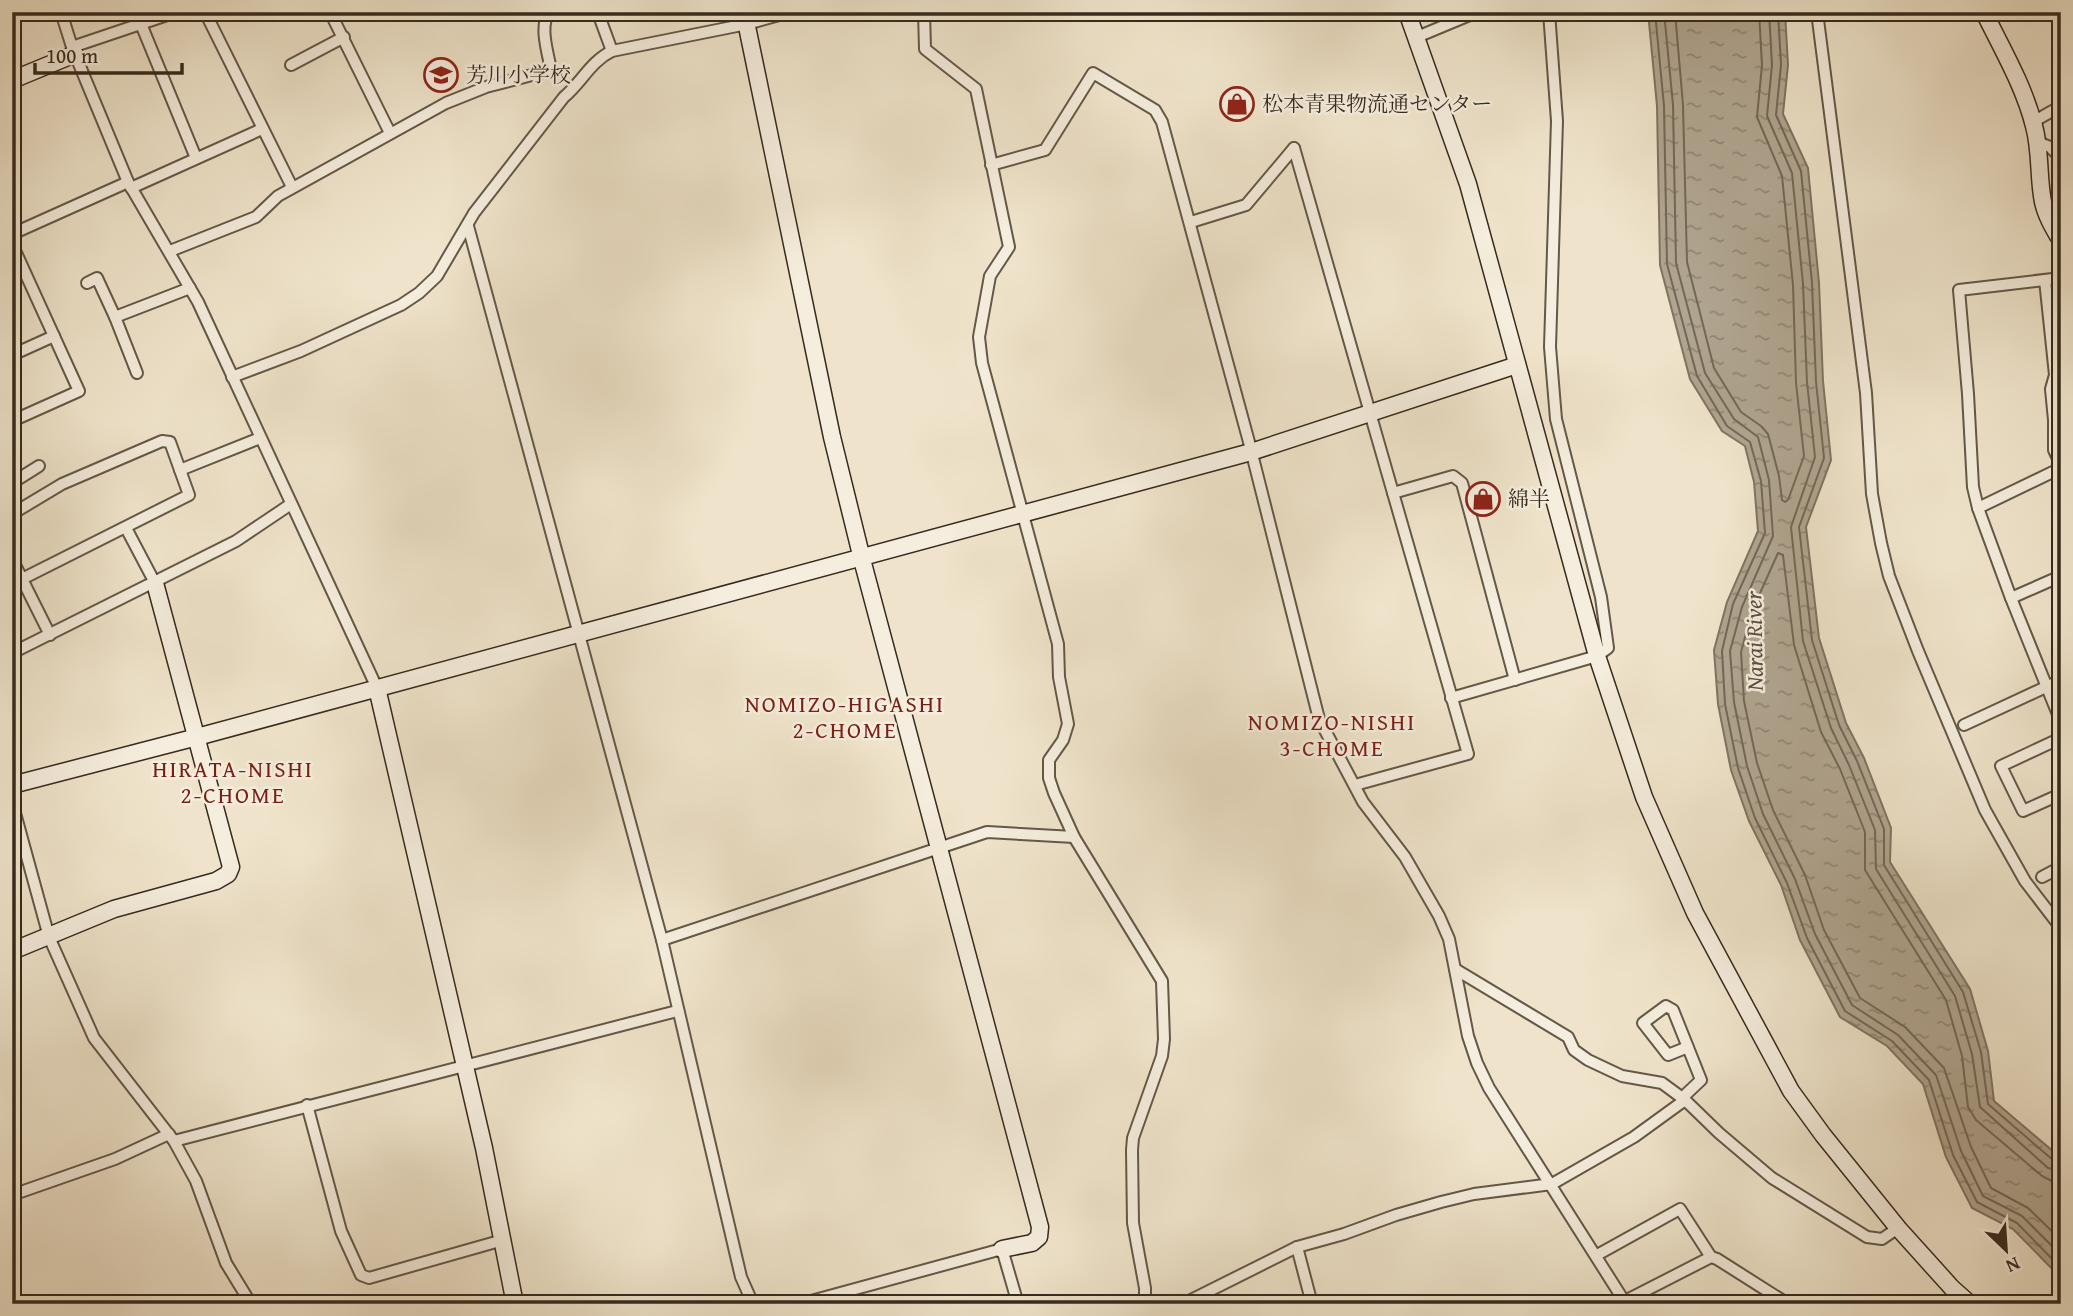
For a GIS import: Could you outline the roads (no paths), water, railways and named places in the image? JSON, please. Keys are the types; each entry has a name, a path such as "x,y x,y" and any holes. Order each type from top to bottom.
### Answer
{"street":[{"path":"61,12 129,185 190,288 377,688 464,1064 515,1304"},
{"path":"12,80 74,50 176,12"},
{"path":"205,12 292,187"},
{"path":"330,12 390,132"},
{"path":"170,251 256,217 278,195 446,103 486,87 551,70 544,31 545,18 549,12"},
{"path":"578,12 598,13 612,51"},
{"path":"232,377 300,351 401,305 419,293 437,276 474,213 564,97 579,85 592,64 602,55 745,18 790,12"},
{"path":"925,12 926,49 976,89 1009,247 990,275 979,337 982,363 1058,644 1059,677 1068,724 1063,740 1049,760 1049,778 1074,836 1162,981 1162,1056 1133,1138 1132,1150 1133,1223 1145,1288 1145,1304"},
{"path":"1407,12 1468,184 1597,656 1644,797 1695,913 1791,1091 1898,1228 1970,1304"},
{"path":"1417,37 1477,12"},
{"path":"1451,698 1597,656 1608,648 1595,573 1556,419 1551,359 1551,278 1557,121 1549,12"},
{"path":"1817,12 1866,393 1872,494 1889,576 1985,810 2025,881 2061,928"},
{"path":"1984,12 2022,91 2033,122 2038,142 2042,199 2061,241"},
{"path":"745,18 832,438 1040,1227 1040,1237 1032,1243 800,1304"},
{"path":"141,24 196,158"},
{"path":"291,65 344,37"},
{"path":"991,165 1045,150 1093,73 1155,110 1162,122 1191,222 1319,719 1363,802 1405,857 1439,916 1449,939 1468,1036 1489,1088 1625,1303 1711,1257"},
{"path":"2033,122 2061,106"},
{"path":"12,234 262,128"},
{"path":"2038,142 2050,147 2061,158"},
{"path":"1191,222 1246,205 1294,148 1468,754 1355,785"},
{"path":"468,226 662,940 741,1277 753,1304"},
{"path":"12,244 79,391 12,421"},
{"path":"87,283 97,278 137,373"},
{"path":"2061,278 1959,290 1973,487 1978,508 2011,597 2061,722"},
{"path":"1978,508 2061,466 2054,450 2051,389 2055,375 2045,280"},
{"path":"115,317 190,288"},
{"path":"12,355 54,336"},
{"path":"12,785 1251,452 1517,365"},
{"path":"180,470 260,439"},
{"path":"12,514 62,484 162,440 170,442 189,495 17,582"},
{"path":"12,483 39,466"},
{"path":"1393,493 1452,476 1462,483 1515,680"},
{"path":"12,653 236,541 291,504"},
{"path":"12,951 114,909 216,881 228,874 231,867 155,583 126,528"},
{"path":"12,559 17,582 50,635"},
{"path":"2011,597 2061,576"},
{"path":"1964,725 2061,680"},
{"path":"2061,738 2001,766 2023,811 2061,794"},
{"path":"12,802 49,937 94,1038 172,1138 196,1181 214,1223 226,1263 251,1304"},
{"path":"662,940 987,832 1074,836"},
{"path":"2042,877 2061,867"},
{"path":"1455,969 1568,1037 1574,1050 1588,1060 1622,1076 1662,1083 1772,1178 1867,1237 1882,1239 1898,1228"},
{"path":"1183,1304 1297,1247 1344,1234 1396,1214 1474,1194 1552,1184 1634,1137 1683,1099 1701,1080 1688,1047 1673,1010 1666,1006 1643,1023 1668,1055 1688,1047"},
{"path":"12,1195 172,1138 677,1011"},
{"path":"307,1105 341,1231 361,1275 369,1278 503,1240"},
{"path":"1597,1255 1680,1209 1711,1257 1788,1304"},
{"path":"1297,1247 1312,1304"},
{"path":"1002,1249 1018,1304"}],"water":[{"name":"Narai River","path":"1648,12 1785,12 1788,65 1783,114 1808,168 1831,460 1806,527 1819,638 1846,723 1864,758 1891,828 1890,862 1970,989 1988,1051 1994,1101 2061,1158 2061,1278 2013,1229 1972,1208 1946,1157 1923,1084 1887,1046 1840,1017 1800,940 1781,885 1749,821 1731,770 1718,704 1714,650 1727,602 1758,531 1754,482 1745,446 1722,431 1690,379 1660,265 1657,106"}],"place":[{"name":"芳川小学校","path":"441,75"},
{"name":"松本青果物流通センター","path":"1237,104"},
{"name":"綿半","path":"1483,499"}],"district":[{"name":"NOMIZO-HIGASHI 2-CHOME","path":"845,717"},
{"name":"NOMIZO-NISHI 3-CHOME","path":"1332,735"},
{"name":"HIRATA-NISHI 2-CHOME","path":"233,782"}]}
